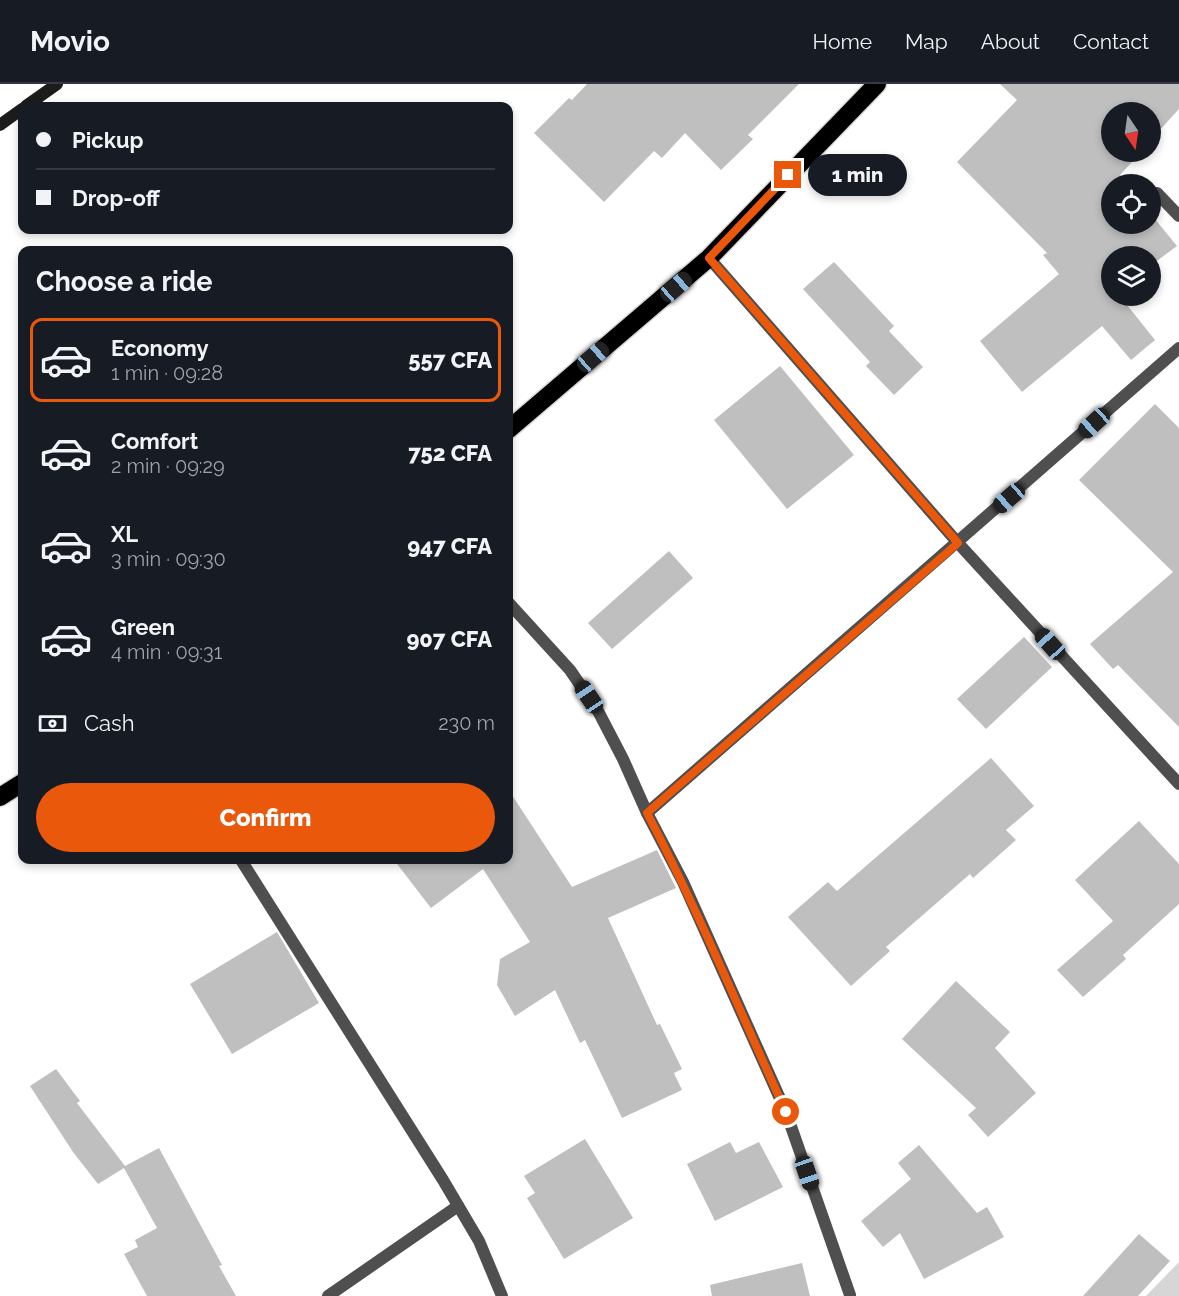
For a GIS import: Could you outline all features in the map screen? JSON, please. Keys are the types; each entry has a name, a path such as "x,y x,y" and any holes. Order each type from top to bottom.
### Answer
{"highway":[{"path":"513,426 709,258 877,84"},
{"path":"0,797 18,786"}],"main road":[{"path":"32,102 57,84"},
{"path":"0,125 18,112"}],"street":[{"path":"1161,198 1179,216"},
{"path":"709,258 958,543 1179,784"},
{"path":"647,813 1179,348"},
{"path":"513,607 570,669 598,711 683,882 786,1112 850,1295"},
{"path":"244,864 479,1241 502,1296"},
{"path":"328,1296 458,1206"}],"shaded area":[{"path":"1179,1262 1179,1296 1146,1296"}],"building":[{"path":"587,84 799,84 748,135 753,139 721,170 685,133 662,158 654,151 604,202 534,133 569,98 572,100"},
{"path":"1000,84 1179,84 1179,109 1161,129 1161,102 1101,102 1101,162 1132,162 1121,174 1101,174 1101,234 1161,234 1161,226 1177,246 1161,258 1161,246 1101,246 1101,306 1128,306 1155,340 1131,360 1102,326 1022,392 980,341 1059,274 1043,255 1047,253 957,162 1017,100"},
{"path":"834,262 894,326 889,331 923,367 894,395 866,366 870,362 803,289"},
{"path":"780,366 854,455 787,509 714,420"},
{"path":"1155,404 1179,428 1179,727 1118,665 1113,669 1090,644 1173,572 1079,480"},
{"path":"669,551 693,578 612,649 588,623"},
{"path":"1024,637 1052,667 986,729 957,699"},
{"path":"991,758 1034,806 1006,830 1016,840 973,878 970,874 886,947 890,951 851,986 788,917 828,882 837,891"},
{"path":"513,797 572,887 657,850 676,888 608,918 657,1025 660,1024 682,1069 674,1073 682,1090 622,1118 585,1040 580,1043 555,990 515,1016 497,985 500,959 530,942 483,869 431,908 397,864 513,864"},
{"path":"1139,821 1179,864 1179,904 1123,955 1126,959 1083,997 1057,970 1113,921 1075,880"},
{"path":"277,932 319,1003 232,1054 190,984"},
{"path":"956,981 1010,1032 995,1048 1036,1093 988,1137 968,1115 976,1108 902,1039"},
{"path":"56,1069 80,1101 77,1103 125,1166 159,1148 222,1265 219,1266 236,1296 147,1296 124,1254 138,1247 135,1240 157,1228 124,1168 98,1184 73,1152 30,1086"},
{"path":"585,1139 633,1218 564,1259 527,1198 535,1193 524,1176"},
{"path":"730,1142 736,1153 759,1142 783,1187 715,1221 687,1164"},
{"path":"919,1145 977,1213 987,1207 1004,1237 924,1279 900,1233 883,1247 861,1221 911,1179 898,1163"},
{"path":"1139,1234 1170,1261 1138,1296 1083,1296"},
{"path":"802,1263 810,1296 712,1296 710,1285"}],"route":[{"path":"786,1112 683,882 647,813 958,543 709,258 788,175"}]}
